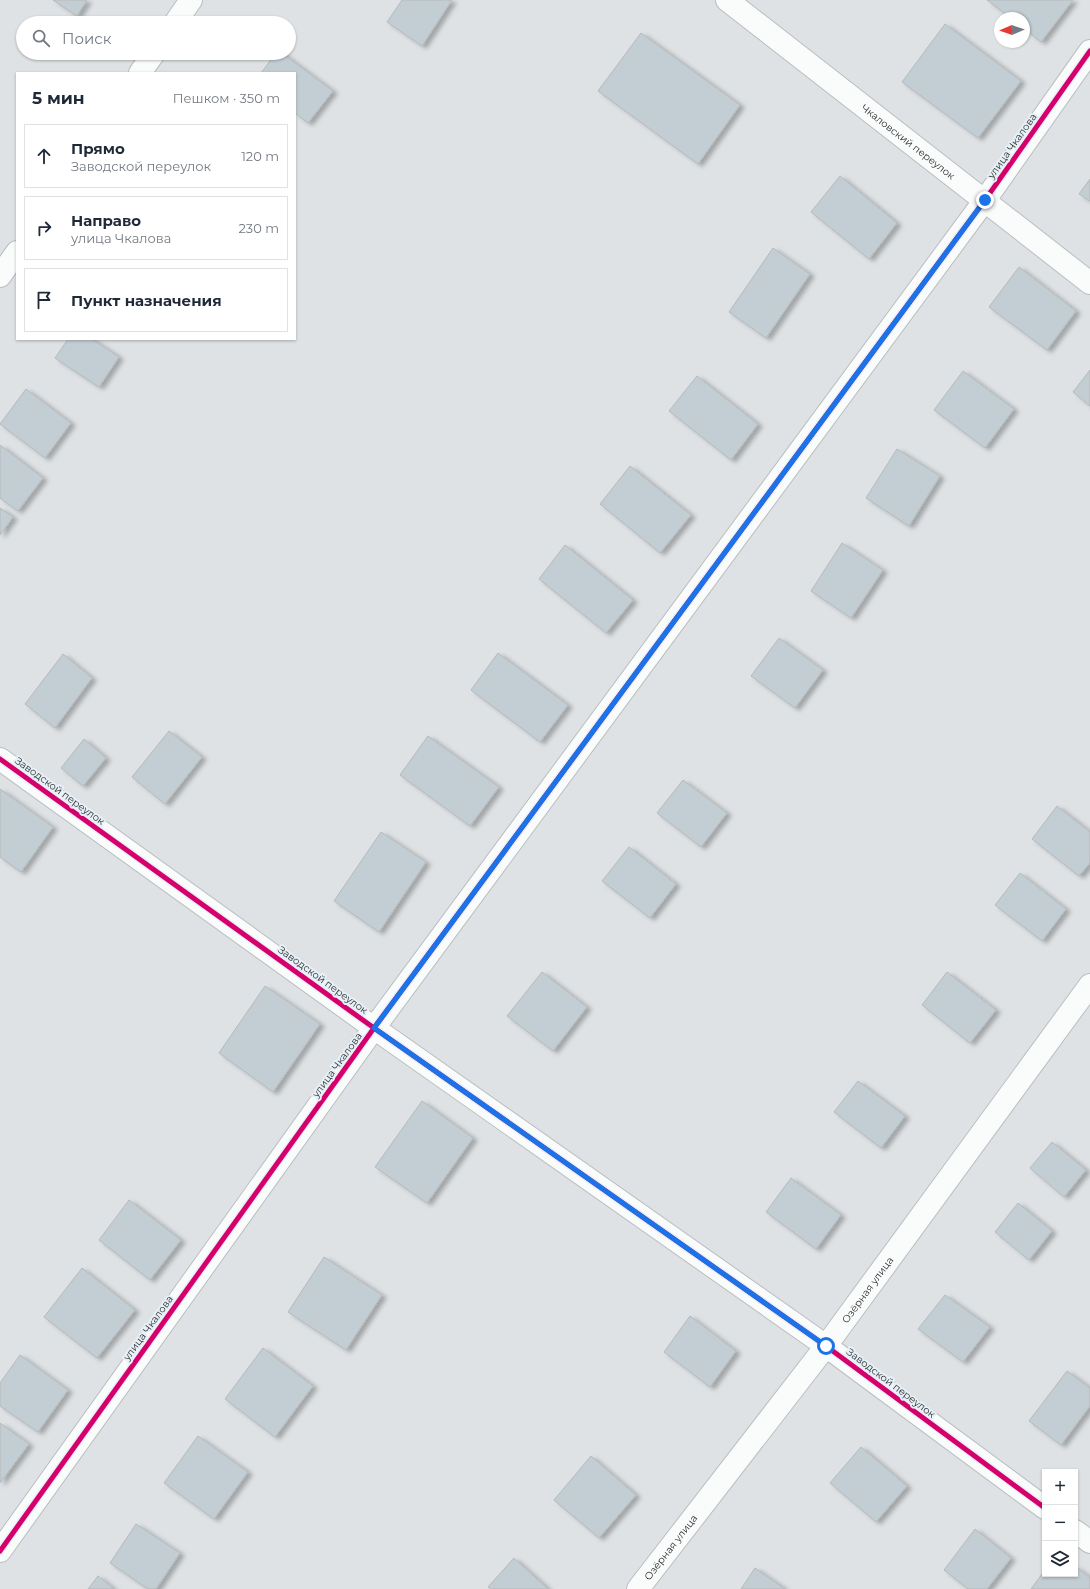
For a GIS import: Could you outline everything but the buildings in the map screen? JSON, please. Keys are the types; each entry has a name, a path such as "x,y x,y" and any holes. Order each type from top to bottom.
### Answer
{"main road":[{"path":"180,16 190,0"},
{"name":"Чкаловский переулок","path":"727,0 1090,283"},
{"name":"улица Чкалова","path":"0,1551 374,1028 985,200 1090,51"},
{"path":"141,72 149,60"},
{"path":"0,276 16,253"},
{"name":"Заводской переулок","path":"0,759 374,1028 826,1346 1042,1506"},
{"name":"Озёрная улица","path":"638,1589 826,1346 1090,985"},
{"path":"1078,1533 1090,1542"}],"cycle path":[{"path":"0,1551 374,1028 985,200 1090,51"},
{"path":"0,759 374,1028 826,1346 1042,1506"}],"route":[{"path":"826,1346 374,1028 985,200"}]}
